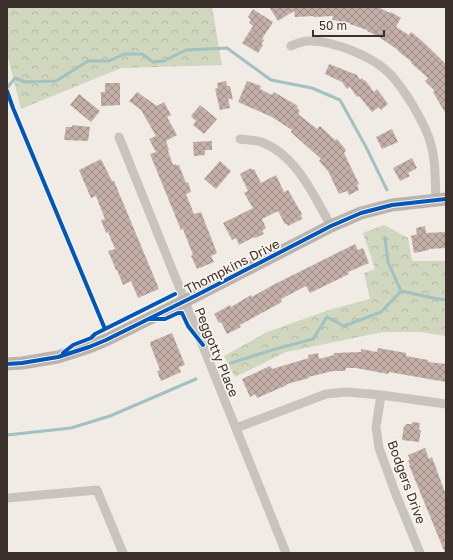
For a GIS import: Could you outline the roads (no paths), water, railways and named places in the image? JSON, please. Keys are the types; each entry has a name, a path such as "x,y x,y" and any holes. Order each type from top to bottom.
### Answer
{"street":[{"path":"291,46 306,40 322,41 345,48 368,58 389,72 406,95 429,138 441,199"},
{"name":"Peggotty Place","path":"119,137 286,553"},
{"path":"240,139 261,142 282,154 297,169 331,226"},
{"name":"Thompkins Drive","path":"7,364 45,360 89,347 185,301 331,226 361,213 392,205 441,199"},
{"path":"236,428 326,394 347,392 446,404"},
{"name":"Bodgers Drive","path":"381,395 376,426 379,448 420,553"},
{"path":"7,498 97,490 123,553"}],"waterway":[{"path":"7,88 15,78 25,82 56,81 88,61 109,61 124,54 142,54 153,62 164,61 186,50 227,48 271,80 312,88 340,100 366,147 387,190"},
{"path":"385,238 388,262 401,291 446,300"},
{"path":"231,363 313,339 327,317 344,326 381,312 401,291"},
{"path":"7,435 71,428 110,416 196,379"}]}
